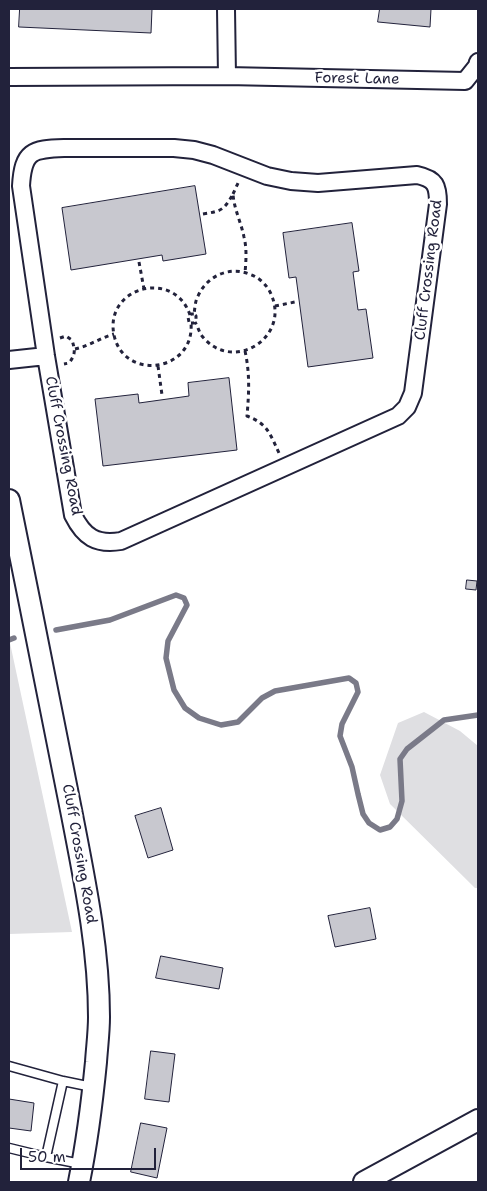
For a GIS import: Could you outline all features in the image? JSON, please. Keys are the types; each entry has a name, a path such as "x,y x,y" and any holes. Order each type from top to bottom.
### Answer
{"street":[{"path":"226,9 227,76"},
{"name":"Forest Lane","path":"9,78 227,76 465,81 478,62"},
{"name":"Cluff Crossing Road","path":"64,148 174,148 194,150 213,155 267,176 290,181 318,183 417,175 428,177 435,184 438,192 438,204 413,393 407,407 398,416 122,541 100,541 87,535 79,527 73,515 46,356 21,186 22,172 26,159 35,151 64,148"},
{"name":"Cluff Crossing Road","path":"9,360 46,356"},
{"name":"Cluff Crossing Road","path":"9,500 67,786 93,930 99,1017 94,1088 81,1173"},
{"path":"364,1182 478,1120"}],"lane":[{"path":"9,1066 94,1088"},
{"path":"46,1157 63,1081"},
{"path":"9,1148 46,1157 81,1173"}],"path":[{"path":"204,214 216,212 224,208 233,194 236,213 244,237 246,273"},
{"path":"139,262 144,289"},
{"path":"275,306 269,290 261,280 250,274 238,271 225,272 203,286 197,297 192,315 188,320 191,323 192,332 188,344 181,354 171,362 158,366 147,366 135,362 125,355 118,346 114,334 113,320 118,307 127,296 139,290 153,287 166,290 178,296 192,315 197,318 196,322 201,335 212,345 224,351 238,353 252,349 263,341 272,329 276,316 275,306"},
{"path":"275,306 295,302"},
{"path":"191,323 196,322"},
{"path":"75,349 86,347 103,337 114,334"},
{"path":"58,338 66,336 72,340 75,349 69,363 61,365"},
{"path":"245,351 249,366 247,416 261,422 274,442"},
{"path":"158,366 162,395"}],"shaded area":[{"path":"10,643 72,932 9,934"},
{"path":"424,712 460,731 478,746 478,888 475,888 390,804 380,775 398,723"}],"building":[{"path":"20,9 152,9 151,33 19,27"},
{"path":"380,9 431,9 430,27 378,22"},
{"path":"195,186 206,254 163,261 162,255 71,270 62,208"},
{"path":"352,223 359,271 353,272 358,310 366,309 373,358 308,367 296,277 289,278 283,233"},
{"path":"229,378 237,450 103,466 95,399 138,394 139,403 189,396 188,383"},
{"path":"467,580 477,581 476,590 466,589"},
{"path":"161,808 173,850 148,858 135,816"},
{"path":"370,908 376,939 335,947 328,916"},
{"path":"161,956 223,968 219,989 156,978"},
{"path":"151,1051 175,1054 169,1102 145,1099"},
{"path":"9,1099 34,1103 31,1131 9,1128"},
{"path":"141,1123 167,1128 157,1178 131,1172"}],"waterway":[{"path":"56,630 110,620 176,595 184,598 187,605 168,641 166,658 174,690 185,708 199,718 221,725 238,722 262,698 275,691 349,678 356,683 358,692 342,724 340,736 352,767 363,814 369,823 380,830 390,827 397,819 402,801 400,759 407,749 444,720 478,715"},
{"path":"9,640 14,638"}]}
